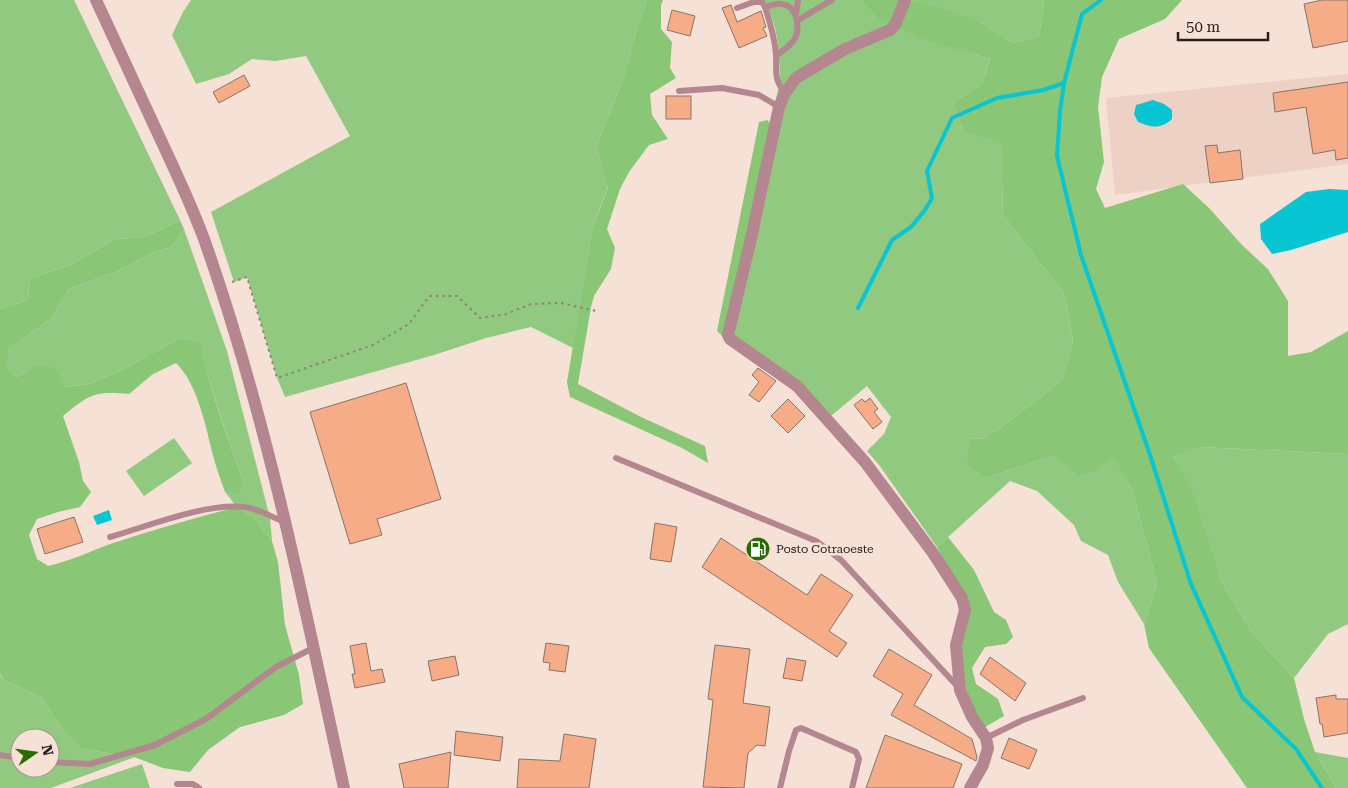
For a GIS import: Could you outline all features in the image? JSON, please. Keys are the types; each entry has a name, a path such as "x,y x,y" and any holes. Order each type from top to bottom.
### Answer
{"street":[{"path":"96,0 179,180 203,237 220,286 263,432 344,788"},
{"path":"905,0 896,25 890,30 845,49 796,78 784,93 779,106 750,243 728,334 730,339 797,386 865,462 933,553 962,598 965,610 956,645 960,690 972,717 986,738 988,748 983,765 970,788"}],"lane":[{"path":"776,56 791,44 796,36 798,0"},
{"path":"797,17 832,0"},
{"path":"736,8 754,2 762,2 765,7 776,56 776,78 778,85 784,93"},
{"path":"765,7 780,4 788,6 797,17"},
{"path":"679,91 722,88 758,95 779,106"},
{"path":"616,458 816,542 841,560 960,690"},
{"path":"110,537 202,509 226,506 247,507 285,522"},
{"path":"60,762 90,764 155,745 206,719 276,667 313,648"},
{"path":"986,738 1023,720 1083,698"},
{"path":"780,788 788,751 796,730 801,728 856,752 859,759 852,788"},
{"path":"177,784 193,784 199,788"}],"path":[{"path":"220,286 247,277 277,378 373,345 409,324 429,296 457,296 480,318 506,314 531,304 561,303 596,311"}],"shaded area":[{"path":"1348,74 1348,164 1115,195 1106,98"}],"green space":[{"path":"0,0 74,0 180,220 145,237 115,239 70,265 30,278 28,300 0,309"},
{"path":"191,0 647,0 635,34 624,77 596,147 608,186 592,230 573,348 531,327 486,338 434,355 285,397 277,378 247,277 234,282 211,212 350,136 306,56 275,61 252,59 229,74 196,84 172,35"},
{"path":"647,0 663,0 661,5 661,29 672,42 670,68 676,78 650,94 652,115 668,139 649,145 629,172 620,189 607,229 615,248 611,269 594,296 578,384 641,417 705,446 708,463 682,448 570,397 567,382 592,230 608,187 596,147 624,77 635,34"},
{"path":"762,0 861,0 892,24 990,59 982,83 953,103 964,132 1001,141 1003,215 1065,295 1073,341 1062,380 985,438 970,439 985,478 1053,456 1096,470 1114,457 1132,489 1157,583 1144,624 1118,582 1108,555 1081,541 1074,525 1037,491 1010,481 937,547 867,451 884,434 891,417 867,386 831,416 725,339 780,80 775,28 768,8"},
{"path":"861,0 901,0 938,7 980,22 1013,43 1039,36 1044,0 1182,0 1165,19 1119,39 1102,77 1098,107 1104,162 1096,189 1105,208 1183,184 1268,269 1288,301 1288,356 1311,352 1348,331 1348,454 1201,447 1173,456 1194,496 1221,581 1251,631 1294,678 1304,719 1315,752 1336,788 1247,788 1149,648 1144,624 1157,583 1132,489 1114,458 1096,470 1079,475 1053,456 985,478 967,464 970,439 985,438 1062,380 1073,341 1065,295 1003,215 1001,142 964,132 953,103 982,83 990,59 926,40 892,24 882,22"},
{"path":"901,0 1044,0 1039,36 1013,43 980,22"},
{"path":"768,120 770,125 725,339 717,331 759,122"},
{"path":"180,220 184,229 172,247 155,252 118,271 69,289 51,319 9,348 6,368 17,377 34,366 55,368 64,387 89,384 118,372 180,338 200,342 225,431 244,482 240,494 225,492 215,463 201,408 191,383 176,363 153,374 129,394 108,393 93,396 63,416 79,462 83,481 91,492 80,507 37,519 29,535 37,559 48,566 142,534 237,507 252,516 272,541 278,562 285,625 299,675 303,704 284,715 240,727 208,750 190,772 163,768 134,757 81,749 65,733 41,697 5,681 0,674 0,309 28,300 30,278 70,265 115,239 145,237"},
{"path":"184,229 227,351 270,518 272,541 252,516 237,507 225,492 240,493 244,482 231,448 199,342 180,338 118,372 89,384 64,387 34,366 17,377 5,368 9,348 51,319 69,289 118,271 155,252 172,247"},
{"path":"174,438 192,463 144,496 126,471"},
{"path":"1201,447 1348,454 1348,624 1328,634 1294,678 1251,631 1221,581 1207,540 1173,455"},
{"path":"948,537 974,570 994,612 1006,620 1013,637 1006,644 985,647 972,668 976,684 998,699 1004,716 985,727 976,716 966,688 959,647 969,606 937,547"},
{"path":"0,675 5,681 41,697 65,733 81,749 135,757 51,788 0,788"},
{"path":"1315,752 1348,758 1348,788 1336,788"},
{"path":"142,764 150,788 70,788"}],"water":[{"path":"1153,100 1164,104 1172,110 1172,119 1163,125 1151,126 1143,124 1138,122 1134,114 1136,105"},
{"path":"1329,189 1348,190 1348,232 1272,254 1261,239 1260,224 1306,192"},
{"path":"109,510 112,520 97,525 93,516"}],"building":[{"path":"1322,0 1348,0 1348,41 1313,48 1304,4"},
{"path":"731,5 737,22 761,11 766,27 763,28 767,36 739,48 722,8"},
{"path":"672,10 695,16 690,36 667,30"},
{"path":"244,75 250,86 219,103 213,92"},
{"path":"1348,82 1348,158 1336,160 1335,150 1313,154 1306,107 1275,112 1273,93"},
{"path":"666,96 691,96 691,119 666,119"},
{"path":"1217,145 1218,153 1240,150 1243,179 1210,183 1205,146"},
{"path":"758,368 776,381 759,402 749,395 759,382 752,375"},
{"path":"406,383 441,499 377,519 382,535 350,544 310,412"},
{"path":"870,398 878,409 874,412 882,422 873,429 854,405 862,399 865,402"},
{"path":"788,399 805,416 788,433 771,416"},
{"path":"74,517 83,542 45,554 37,529"},
{"path":"655,523 677,527 671,562 650,559"},
{"path":"721,538 807,595 821,574 853,595 829,631 847,643 837,657 702,567"},
{"path":"366,643 371,671 382,669 385,682 355,688 352,674 355,674 350,646"},
{"path":"546,643 569,646 565,672 549,670 550,663 543,662"},
{"path":"715,645 750,649 743,703 770,707 765,746 757,745 748,753 744,788 703,787 713,700 708,699"},
{"path":"889,649 932,675 914,705 972,739 977,757 976,761 891,715 903,694 873,676"},
{"path":"455,656 459,675 432,681 428,661"},
{"path":"990,657 1026,683 1015,701 980,674"},
{"path":"787,658 806,661 802,681 783,678"},
{"path":"1336,695 1336,699 1348,699 1348,733 1324,737 1316,698"},
{"path":"456,731 503,737 500,761 454,755"},
{"path":"564,734 596,739 589,788 517,788 519,759 560,761"},
{"path":"885,735 962,764 953,788 866,788"},
{"path":"1009,738 1037,750 1029,769 1001,758"},
{"path":"451,752 448,788 404,788 399,764"}],"waterway":[{"path":"1101,0 1082,14 1064,83 1060,111 1057,156 1081,255 1150,455 1191,584 1242,697 1296,749 1322,788"},
{"path":"858,308 892,240 911,227 932,198 927,171 952,118 997,98 1043,90 1064,83"}],"place":[{"name":"Posto Cotraoeste","path":"758,549"}]}
